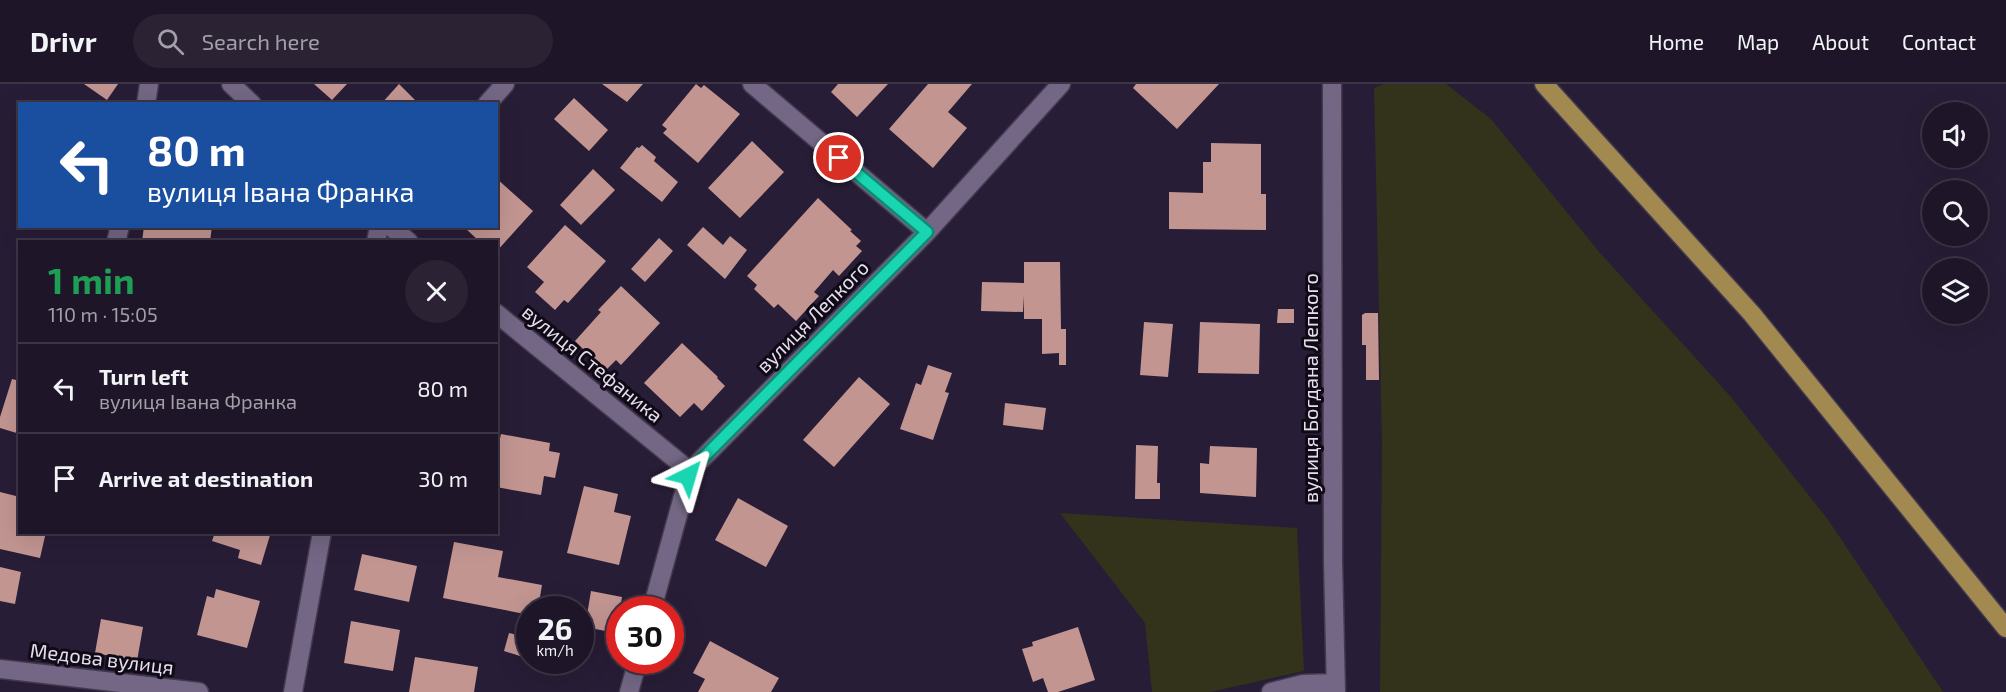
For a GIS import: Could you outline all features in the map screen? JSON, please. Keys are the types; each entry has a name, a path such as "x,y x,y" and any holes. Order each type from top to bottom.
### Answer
{"main road":[{"path":"1544,84 1752,314 2006,628"}],"street":[{"path":"146,102 149,84"},
{"path":"231,84 250,102"},
{"path":"489,102 505,84"},
{"path":"752,84 927,232"},
{"name":"вулиця Лепкого","path":"656,596 690,471 927,232 1061,84"},
{"name":"вулиця Богдана Лепкого","path":"1328,85 1336,688"},
{"path":"392,228 407,240"},
{"name":"вулиця Стефаника","path":"498,315 690,471"},
{"path":"292,692 322,534"},
{"name":"Медова вулиця","path":"0,669 199,692"},
{"path":"629,692 634,674"},
{"path":"1271,692 1303,684 1336,688"}],"green space":[{"path":"1384,84 1446,84 1491,119 1600,253 1731,397 1829,521 1943,692 1380,692 1382,442 1374,88"},
{"path":"1060,513 1297,528 1304,671 1210,692 1152,692 1145,623"}],"building":[{"path":"84,84 118,84 107,100"},
{"path":"314,84 347,84 332,100"},
{"path":"399,84 417,102 383,102"},
{"path":"602,84 643,84 627,102"},
{"path":"696,84 701,88 704,85 740,114 698,163 663,133 667,129 662,125"},
{"path":"838,84 888,84 857,117 831,92"},
{"path":"928,84 972,84 948,112 967,128 933,168 889,129"},
{"path":"1136,84 1219,84 1177,129 1133,88"},
{"path":"574,98 608,130 589,151 554,119"},
{"path":"752,141 784,172 740,218 708,188"},
{"path":"1211,143 1261,144 1261,194 1266,194 1266,230 1169,229 1169,192 1203,193 1203,162 1211,162"},
{"path":"642,145 656,157 654,161 678,182 662,202 620,168 637,147"},
{"path":"593,169 615,190 581,225 560,205"},
{"path":"498,180 533,211 498,250 498,240 478,240 465,228 498,228"},
{"path":"818,198 852,230 850,231 861,241 856,246 862,251 839,276 833,270 814,292 819,296 796,321 778,304 774,308 754,289 757,285 747,276"},
{"path":"565,225 606,261 568,303 564,300 555,310 535,292 544,282 527,267"},
{"path":"703,227 723,245 730,236 747,250 725,279 687,245"},
{"path":"144,228 212,228 210,240 142,240"},
{"path":"659,238 673,251 645,282 631,269"},
{"path":"1024,262 1060,262 1061,329 1066,329 1066,365 1059,365 1059,353 1042,354 1042,319 1024,319 1024,296 1023,312 981,311 982,282 1024,283"},
{"path":"621,286 660,323 621,365 616,360 605,371 575,341 601,312 598,310"},
{"path":"1278,309 1294,309 1294,323 1277,323"},
{"path":"1378,313 1379,380 1366,380 1366,345 1362,345 1362,315"},
{"path":"1144,322 1173,324 1168,377 1140,375"},
{"path":"1200,322 1260,324 1259,374 1198,373"},
{"path":"682,343 725,386 702,411 694,403 680,417 644,383"},
{"path":"928,365 952,373 945,392 949,393 933,440 900,429 916,383 921,385"},
{"path":"859,377 890,404 834,467 803,440"},
{"path":"12,379 18,380 18,433 0,428 0,417"},
{"path":"1005,403 1046,408 1043,430 1003,425"},
{"path":"501,434 550,443 549,451 560,453 555,478 544,476 541,495 498,487 498,447"},
{"path":"1136,445 1158,446 1157,483 1160,483 1160,499 1135,499"},
{"path":"1210,446 1257,448 1256,497 1200,493 1200,463 1209,464"},
{"path":"584,486 618,494 614,512 631,516 619,565 567,553"},
{"path":"0,492 18,496 18,534 46,534 40,558 0,549"},
{"path":"738,498 788,526 766,567 715,540"},
{"path":"214,534 270,534 261,565 238,558 240,550 212,541"},
{"path":"454,542 503,551 498,577 542,585 540,596 516,596 516,612 443,598"},
{"path":"362,554 417,566 409,602 354,590"},
{"path":"0,567 21,572 15,604 0,601"},
{"path":"216,589 260,601 247,648 197,635 207,596 214,598"},
{"path":"591,591 617,596 606,596 606,631 594,629 594,596 590,596"},
{"path":"101,619 143,627 137,661 95,653"},
{"path":"351,621 400,630 393,671 344,663"},
{"path":"1078,627 1095,680 1058,692 1048,692 1043,678 1033,682 1022,649 1033,646 1032,642"},
{"path":"509,633 516,635 516,655 504,651"},
{"path":"710,641 779,678 771,692 698,692 705,679 693,673"},
{"path":"415,657 478,667 474,692 409,692"}],"route":[{"path":"688,476 690,471 927,232 839,158"}]}
